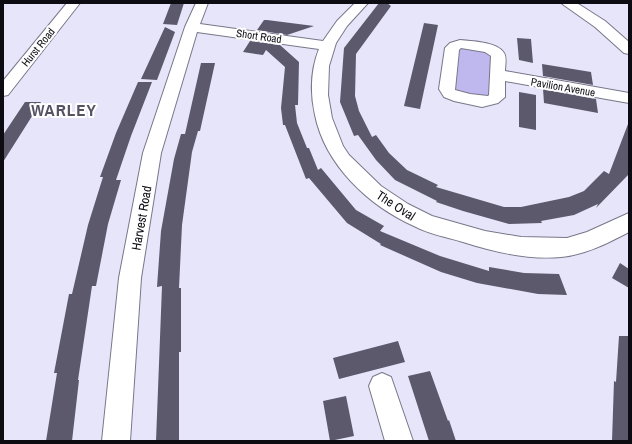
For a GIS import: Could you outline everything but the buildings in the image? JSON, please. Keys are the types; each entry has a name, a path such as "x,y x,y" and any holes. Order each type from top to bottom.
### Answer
{"street":[{"name":"Hurst Road","path":"3,91 74,3"},
{"name":"Harvest Road","path":"116,441 130,278 152,153 192,27 202,3"},
{"name":"The Oval","path":"362,3 336,29 326,46 320,82 321,110 330,137 339,155 366,185 394,207 421,221 510,246 560,248 590,240 629,222"},
{"path":"567,3 578,8 608,30 629,50"},
{"name":"Short Road","path":"192,27 326,46"},
{"path":"460,44 489,48 495,51 498,54 498,75 497,97 494,100 488,102 454,96 449,93 447,88 452,48 460,44"},
{"name":"Pavilion Avenue","path":"498,75 629,98"},
{"path":"382,386 399,441"}],"shaded area":[{"path":"477,47 494,57 489,97 461,95 452,89 455,52 460,48"}],"district":[{"name":"WARLEY","path":"64,110"}]}
